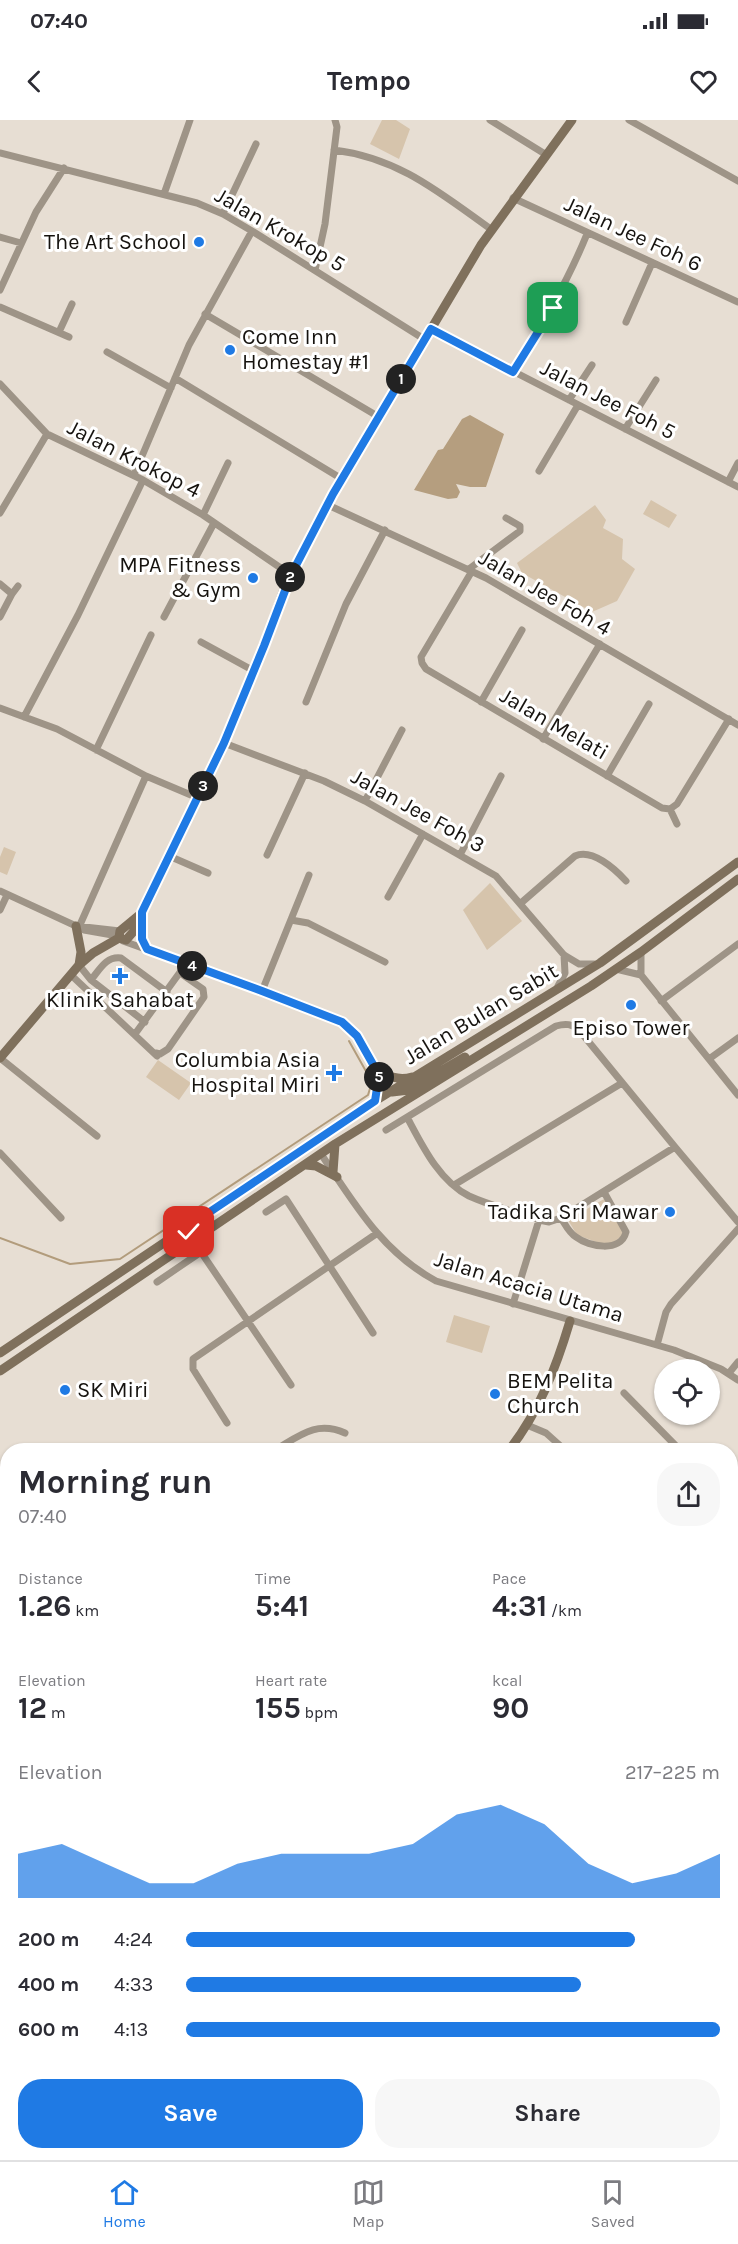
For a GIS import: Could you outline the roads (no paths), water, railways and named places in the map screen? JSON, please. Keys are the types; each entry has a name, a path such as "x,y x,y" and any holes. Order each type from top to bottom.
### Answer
{"main road":[{"path":"0,1058 79,965 93,953 123,936 142,917 224,743 291,575 342,479 424,339 492,230 545,154 572,120"},
{"name":"Jalan Bulan Sabit","path":"0,1353 375,1101 600,963 738,862"},
{"name":"Jalan Bulan Sabit","path":"0,1371 335,1144 591,986 641,952 738,879"},
{"path":"142,917 145,947"},
{"path":"78,926 81,952 79,965"},
{"path":"390,1092 409,1090 576,990 591,986"},
{"path":"375,1101 377,1072 394,1078 405,1079 416,1076"},
{"path":"306,1165 316,1166 335,1174 335,1144"},
{"path":"171,1238 194,1230 300,1158 321,1154"},
{"path":"514,1443 544,1394 560,1356 570,1321"}],"street":[{"path":"164,194 190,120"},
{"path":"315,270 325,224 337,127 335,120"},
{"path":"490,120 545,154"},
{"path":"629,120 738,182"},
{"path":"223,214 256,144"},
{"path":"334,150 360,153 417,178 492,230"},
{"name":"Jalan Krokop 5","path":"0,153 197,202 252,231 424,339"},
{"path":"0,290 21,243 63,168"},
{"name":"Jalan Jee Foh 6","path":"513,198 738,302"},
{"path":"134,475 175,378 206,314 252,231"},
{"path":"513,372 553,308 587,234"},
{"path":"0,237 21,243"},
{"path":"626,322 652,263"},
{"path":"59,332 72,304"},
{"path":"0,307 69,337"},
{"path":"206,314 379,417"},
{"name":"Jalan Jee Foh 5","path":"431,329 738,487"},
{"path":"107,352 171,388"},
{"path":"569,400 592,365"},
{"path":"175,378 342,479"},
{"path":"625,429 656,380"},
{"name":"Jalan Krokop 4","path":"0,384 47,434 143,480 203,515 291,575"},
{"path":"539,471 578,405"},
{"path":"0,513 47,434"},
{"path":"728,482 738,463"},
{"path":"203,515 228,464"},
{"path":"24,717 78,615 143,480"},
{"name":"Jalan Jee Foh 4","path":"328,505 470,570 738,725"},
{"path":"470,570 520,531 520,526 506,518"},
{"path":"164,617 214,523"},
{"path":"306,702 346,604 385,530"},
{"name":"Jalan Melati","path":"470,570 421,657 426,669 662,808 670,809"},
{"path":"0,584 12,594"},
{"path":"0,617 18,586"},
{"path":"481,702 522,630"},
{"path":"96,750 151,635"},
{"path":"201,642 254,671"},
{"path":"543,739 600,645"},
{"path":"607,776 649,704"},
{"path":"0,708 57,729 146,776 198,798"},
{"path":"677,824 670,809 677,804 729,719"},
{"path":"365,801 402,730"},
{"name":"Jalan Jee Foh 3","path":"224,743 305,773 365,801 496,876 564,955"},
{"path":"267,855 305,773"},
{"path":"78,926 146,776"},
{"path":"460,855 501,776"},
{"path":"388,897 423,834"},
{"path":"521,903 575,856 583,853 616,869 626,881"},
{"path":"169,856 208,873"},
{"path":"262,991 309,875"},
{"path":"0,910 4,893 92,933 123,936 186,964 342,1022 357,1036 390,1092"},
{"path":"291,920 308,923 385,962"},
{"path":"661,1001 738,944"},
{"path":"640,975 641,952"},
{"path":"564,955 579,964 600,963"},
{"path":"553,993 563,980 564,955"},
{"path":"91,980 107,961 114,957 121,958 167,992"},
{"path":"135,1034 186,964"},
{"path":"79,965 91,980 145,1022"},
{"path":"616,969 640,975 738,1095"},
{"path":"71,975 157,1054 160,1054 168,1049 204,997 203,989 180,973"},
{"path":"105,1006 113,999"},
{"path":"386,1130 556,1026 566,1024 574,1026 738,1222"},
{"path":"709,1059 738,1038"},
{"path":"0,1058 97,1136"},
{"path":"454,1185 622,1083"},
{"path":"407,1117 427,1154 454,1185 468,1195 549,1222 561,1218 675,1147"},
{"path":"0,1153 61,1218"},
{"name":"Jalan Acacia Utama","path":"321,1154 376,1234 413,1269 436,1281 657,1345 729,1373 738,1380"},
{"path":"561,1218 578,1239 600,1246 617,1244 626,1232 604,1192"},
{"path":"266,1212 286,1199 373,1333"},
{"path":"513,1304 539,1220"},
{"path":"657,1345 666,1312 671,1304 738,1229"},
{"path":"227,1423 191,1364 192,1359 376,1234"},
{"path":"156,1282 201,1252 291,1385"},
{"path":"729,1373 738,1362"},
{"path":"624,1393 673,1443"},
{"path":"527,1425 546,1433 557,1443"},
{"path":"288,1443 318,1427 330,1427 345,1432"}],"waterway":[{"path":"0,1238 70,1264 120,1259 368,1095 372,1082 349,1041"}],"place":[{"name":"The Art School","path":"199,242"},
{"name":"Come Inn Homestay #1","path":"230,350"},
{"name":"MPA Fitness & Gym","path":"253,578"},
{"name":"Klinik Sahabat","path":"120,976"},
{"name":"Episo Tower","path":"631,1005"},
{"name":"Columbia Asia Hospital Miri","path":"334,1073"},
{"name":"Tadika Sri Mawar","path":"670,1212"},
{"name":"SK Miri","path":"65,1390"},
{"name":"BEM Pelita Church","path":"495,1394"}]}
